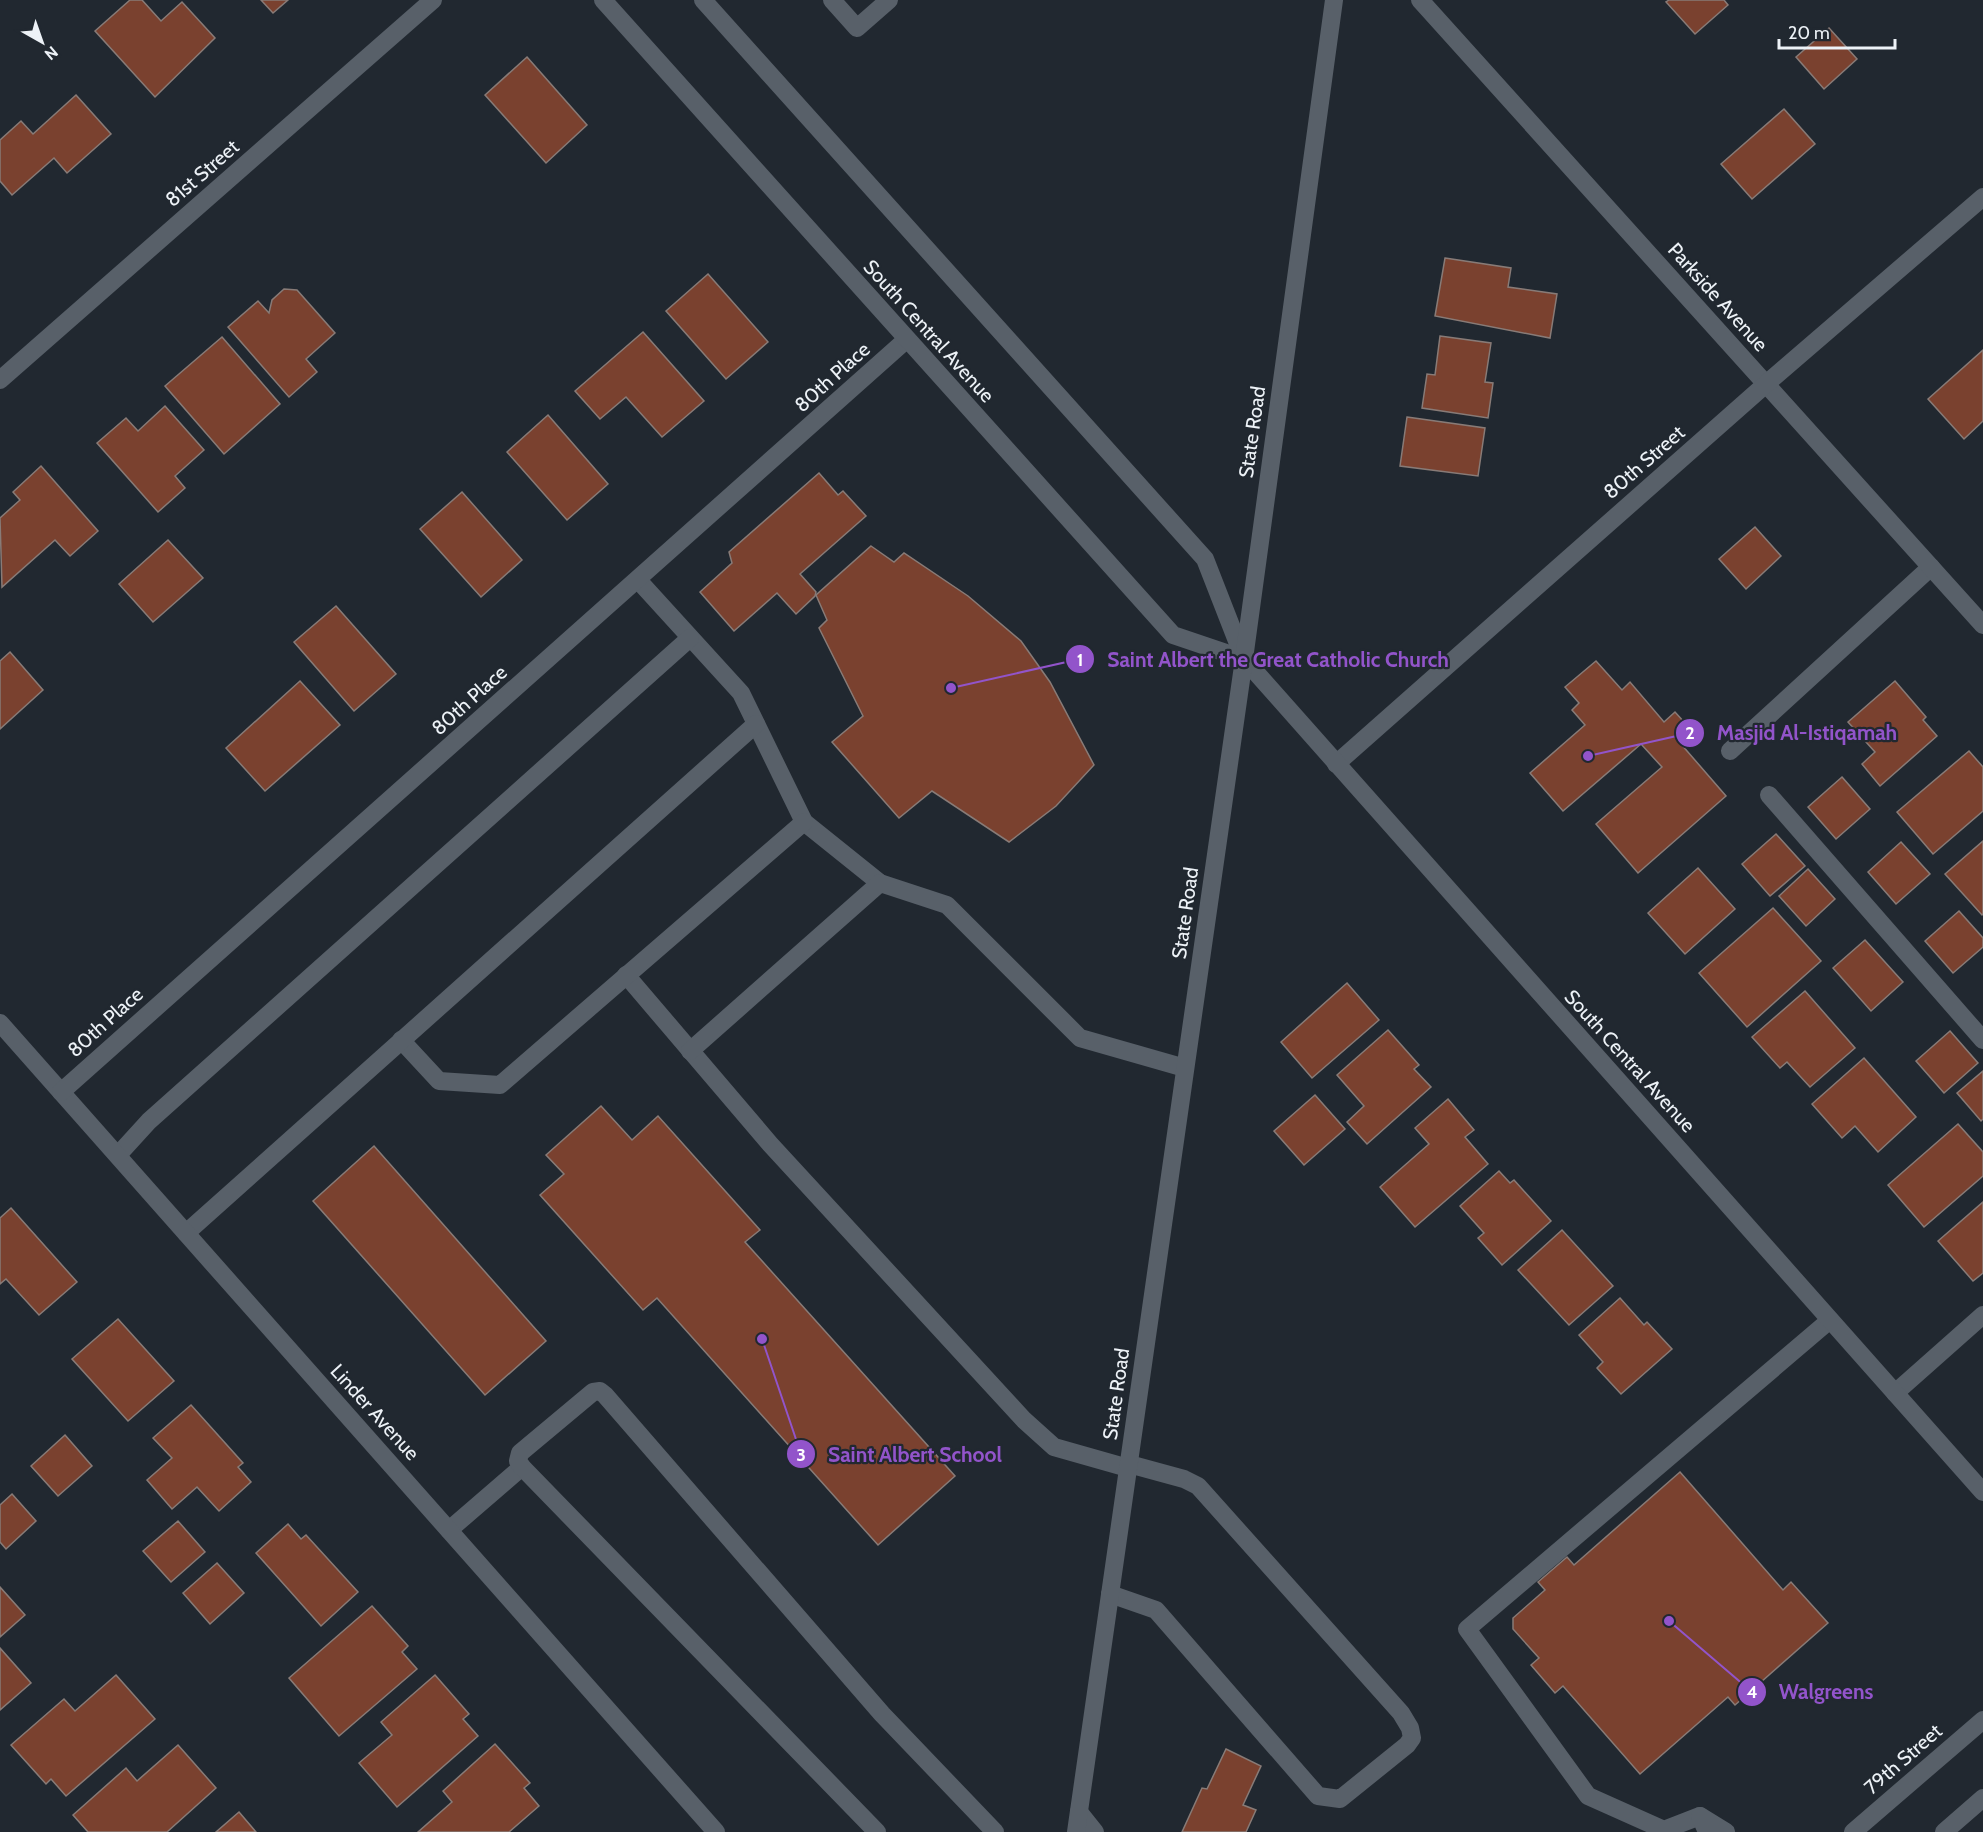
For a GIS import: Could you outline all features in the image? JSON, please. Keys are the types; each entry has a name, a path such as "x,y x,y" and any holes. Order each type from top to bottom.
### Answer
{"street":[{"name":"81st Street","path":"0,380 433,0"},
{"name":"South Central Avenue","path":"603,0 906,340 1173,634 1244,659"},
{"name":"South Central Avenue","path":"703,0 1205,559 1244,659 1983,1492"},
{"path":"832,0 857,28 889,0"},
{"name":"State Road","path":"1076,1832 1244,659 1334,0"},
{"name":"Parkside Avenue","path":"1420,0 1983,625"},
{"name":"80th Street","path":"1336,764 1766,384 1983,197"},
{"name":"80th Place","path":"61,1092 906,340"},
{"path":"1730,751 1931,567"},
{"path":"638,580 741,693 804,822 880,882 947,905 1080,1038 1185,1068"},
{"path":"118,1155 149,1120 690,638"},
{"path":"186,1233 756,724"},
{"path":"1769,795 1983,1040"},
{"path":"401,1040 439,1081 500,1085 804,822"},
{"path":"690,1051 880,882"},
{"path":"626,975 770,1144 1024,1420 1054,1447 1184,1479 1198,1486 1401,1713 1410,1728 1412,1737 1407,1745 1340,1799 1318,1796 1156,1610 1110,1594"},
{"name":"Linder Avenue","path":"0,1023 716,1832"},
{"path":"1895,1393 1983,1315"},
{"path":"1726,1832 1703,1824 1664,1830 1587,1796 1467,1629 1830,1320"},
{"path":"877,1832 518,1461 520,1453 593,1392 605,1395 882,1714 995,1832"},
{"path":"449,1530 522,1467"},
{"name":"79th Street","path":"1853,1832 1983,1720"},
{"path":"1944,1832 1983,1798"},
{"path":"1079,1812 1095,1832"}],"building":[{"path":"130,0 142,0 161,21 182,2 215,38 155,97 95,31"},
{"path":"261,0 288,0 273,13"},
{"path":"1669,0 1724,0 1728,5 1695,34 1666,2"},
{"path":"1829,28 1857,59 1824,89 1796,57"},
{"path":"527,57 587,125 546,163 485,95"},
{"path":"76,95 111,134 67,173 54,158 12,195 0,181 0,140 21,121 33,134"},
{"path":"1784,109 1815,144 1752,199 1721,164"},
{"path":"1445,258 1511,268 1508,287 1557,294 1550,338 1435,316"},
{"path":"708,274 768,342 726,379 666,311"},
{"path":"284,289 297,290 335,333 306,359 317,372 289,397 228,327 258,301 269,313 272,300"},
{"path":"643,332 704,401 662,437 626,397 600,419 575,391"},
{"path":"1440,336 1491,343 1485,382 1493,383 1488,418 1422,408 1427,374 1435,375"},
{"path":"222,337 280,404 224,454 165,386"},
{"path":"1983,350 1983,421 1964,439 1928,399"},
{"path":"165,406 204,450 175,476 185,488 158,512 97,443 126,418 138,431"},
{"path":"548,415 608,484 567,520 507,452"},
{"path":"1407,417 1485,428 1478,476 1400,466"},
{"path":"41,466 98,531 70,556 55,540 2,587 0,518 20,500 13,492"},
{"path":"819,473 838,495 843,491 866,516 800,574 816,592 815,596 796,614 777,593 734,631 700,592 732,563 729,552"},
{"path":"462,492 522,560 481,597 420,529"},
{"path":"1755,527 1781,556 1746,589 1719,559"},
{"path":"168,540 203,578 153,622 119,584"},
{"path":"871,546 894,562 904,553 968,596 1021,641 1050,682 1094,765 1056,806 1009,842 932,791 899,818 832,742 863,716 819,628 827,620 816,595"},
{"path":"336,606 396,674 354,711 294,642"},
{"path":"10,652 43,690 0,729 0,661"},
{"path":"1596,661 1622,690 1630,682 1664,722 1675,712 1694,733 1681,744 1726,796 1638,873 1596,824 1662,767 1641,744 1563,811 1530,773 1585,725 1572,710 1579,703 1565,687"},
{"path":"300,681 340,725 265,791 226,748"},
{"path":"1895,681 1926,717 1923,720 1937,736 1880,786 1862,764 1875,752 1848,722"},
{"path":"1969,751 1983,767 1983,811 1933,854 1897,812"},
{"path":"1842,777 1870,809 1836,839 1808,807"},
{"path":"1776,834 1805,866 1770,896 1742,864"},
{"path":"1983,841 1983,914 1982,915 1945,874"},
{"path":"1901,842 1930,874 1896,904 1868,872"},
{"path":"1698,868 1735,909 1685,954 1648,913"},
{"path":"1808,869 1835,899 1806,926 1779,896"},
{"path":"1773,908 1821,961 1747,1027 1699,973"},
{"path":"1959,911 1983,938 1983,947 1953,973 1925,941"},
{"path":"1865,940 1903,982 1871,1011 1833,968"},
{"path":"1347,983 1379,1020 1312,1078 1281,1042"},
{"path":"1805,991 1855,1048 1810,1087 1787,1062 1780,1068 1752,1037"},
{"path":"1388,1030 1419,1065 1414,1069 1431,1087 1367,1144 1347,1122 1364,1106 1337,1075"},
{"path":"1950,1031 1978,1063 1944,1093 1916,1061"},
{"path":"1864,1058 1916,1117 1878,1152 1855,1126 1842,1138 1812,1104"},
{"path":"1983,1071 1983,1119 1981,1121 1957,1093"},
{"path":"1315,1095 1345,1129 1304,1165 1274,1131"},
{"path":"1448,1099 1474,1130 1465,1137 1488,1164 1415,1227 1380,1187 1429,1144 1415,1128"},
{"path":"601,1106 632,1140 658,1116 760,1230 745,1242 955,1476 878,1545 657,1298 643,1310 540,1195 564,1174 546,1155"},
{"path":"1958,1124 1983,1152 1983,1176 1924,1227 1888,1185"},
{"path":"374,1146 546,1341 485,1395 313,1201"},
{"path":"1499,1171 1510,1183 1514,1180 1551,1221 1502,1265 1478,1238 1484,1233 1460,1206"},
{"path":"1983,1202 1983,1273 1973,1281 1938,1241"},
{"path":"11,1208 77,1282 39,1315 6,1279 0,1284 0,1218"},
{"path":"1562,1230 1613,1286 1569,1325 1518,1270"},
{"path":"1620,1298 1644,1325 1647,1322 1672,1349 1621,1394 1597,1368 1603,1362 1579,1335"},
{"path":"118,1319 174,1381 128,1421 72,1359"},
{"path":"191,1405 243,1463 238,1467 251,1482 219,1511 197,1487 172,1509 147,1480 172,1458 153,1438"},
{"path":"65,1435 92,1466 58,1496 31,1466"},
{"path":"1680,1472 1783,1590 1791,1582 1828,1623 1735,1705 1728,1697 1640,1774 1563,1686 1555,1693 1531,1665 1539,1658 1513,1629 1513,1618 1545,1590 1538,1582 1567,1557 1574,1565"},
{"path":"12,1494 36,1521 6,1549 0,1542 0,1505"},
{"path":"178,1521 205,1552 171,1582 143,1551"},
{"path":"288,1524 301,1539 306,1535 358,1592 321,1626 256,1553"},
{"path":"217,1563 244,1593 210,1624 183,1593"},
{"path":"0,1587 25,1615 0,1637"},
{"path":"372,1606 408,1646 402,1652 417,1669 339,1736 289,1678"},
{"path":"0,1648 31,1683 0,1710"},
{"path":"116,1675 155,1719 66,1796 51,1779 46,1784 11,1745 64,1699 75,1711"},
{"path":"435,1675 469,1714 463,1719 478,1736 397,1807 359,1763 392,1735 381,1722"},
{"path":"495,1744 530,1783 524,1788 539,1806 509,1832 418,1832 452,1802 443,1791"},
{"path":"178,1745 216,1788 167,1832 88,1832 73,1815 126,1768 137,1781"},
{"path":"1226,1749 1261,1766 1243,1805 1256,1810 1246,1832 1182,1832 1202,1788 1207,1789"},
{"path":"239,1812 256,1832 216,1832"}],"place":[{"name":"Saint Albert the Great Catholic Church","path":"951,688"},
{"name":"Masjid Al-Istiqamah","path":"1588,756"},
{"name":"Saint Albert School","path":"762,1339"},
{"name":"Walgreens","path":"1669,1621"}]}
